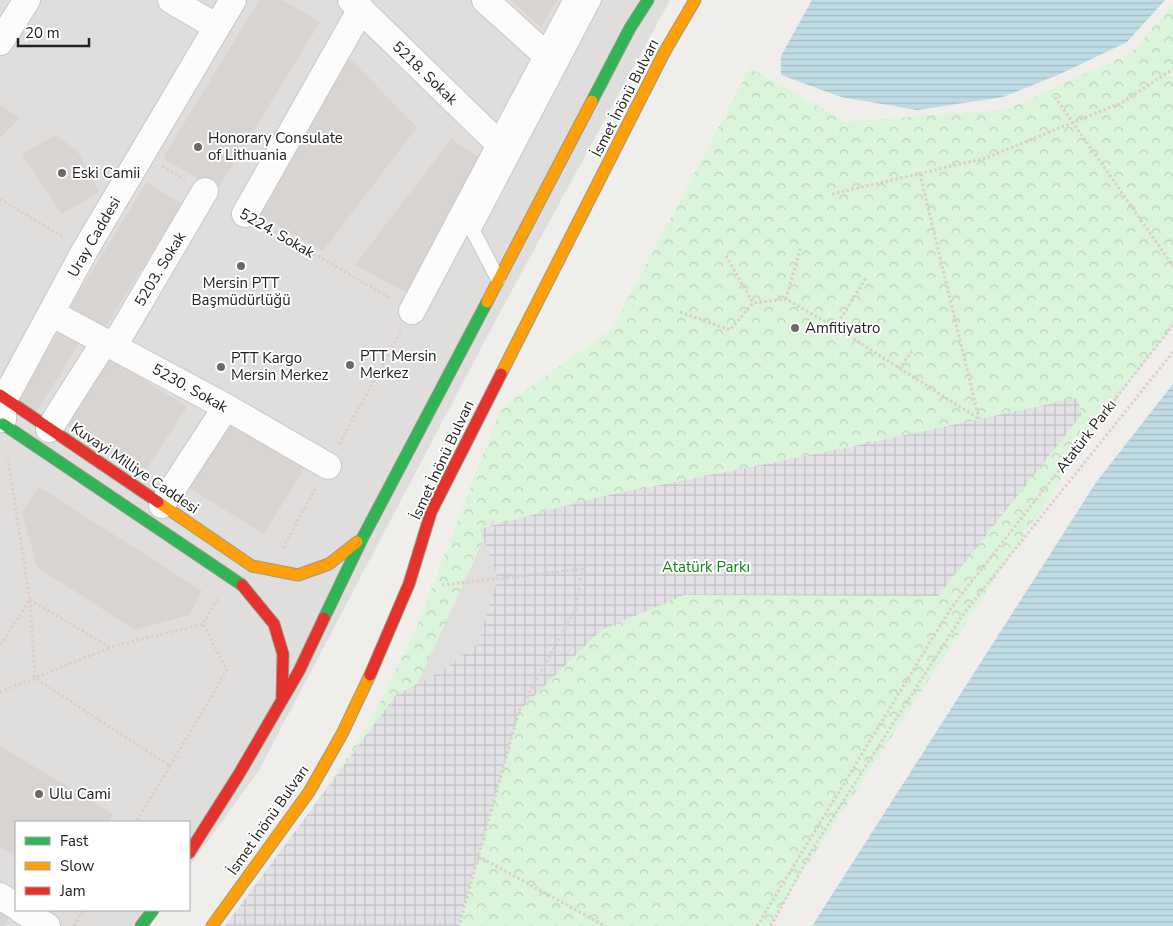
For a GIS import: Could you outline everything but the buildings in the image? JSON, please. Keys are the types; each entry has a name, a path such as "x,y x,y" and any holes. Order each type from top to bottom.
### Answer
{"main road":[{"name":"İsmet İnönü Bulvarı","path":"190,851 239,774 299,671 362,539 630,28 648,0"},
{"name":"İsmet İnönü Bulvarı","path":"212,926 309,792 342,734 409,584 431,512 665,51 695,0"},
{"name":"Kuvayi Milliye Caddesi","path":"2,397 252,566 298,575 329,564 362,539"},
{"path":"2,425 242,584 274,624 283,654 282,700"},
{"path":"141,926 152,911"}],"street":[{"path":"0,42 27,0"},
{"path":"171,0 217,27"},
{"name":"Uray Caddesi","path":"2,397 51,313 84,250 233,0"},
{"path":"485,0 547,56"},
{"path":"412,311 577,0"},
{"path":"246,214 356,5"},
{"name":"5218. Sokak","path":"356,5 500,145"},
{"name":"5203. Sokak","path":"49,428 109,344 206,191"},
{"name":"5230. Sokak","path":"51,313 226,407 328,466"},
{"path":"2,397 2,425"},
{"path":"162,505 226,407"},
{"path":"0,896 15,905"},
{"path":"23,911 47,926"}],"lane":[{"path":"498,279 473,231 594,0"}],"path":[{"path":"832,194 986,158 1123,102 1173,69"},
{"path":"1055,97 1173,266"},
{"path":"142,154 206,191"},
{"path":"680,312 730,330 752,302 786,299 835,327 979,419 920,174"},
{"path":"0,199 84,250"},
{"name":"5224. Sokak","path":"246,214 412,311"},
{"path":"786,299 800,246"},
{"path":"726,256 752,302"},
{"path":"835,327 866,278"},
{"name":"Atatürk Parkı","path":"757,926 952,608 1173,325"},
{"path":"900,369 912,351"},
{"path":"771,926 812,850 964,613 1173,352"},
{"path":"2,425 30,600 35,678"},
{"path":"442,584 582,569 576,608 519,711 458,926"},
{"path":"0,692 110,647 203,624 230,577"},
{"path":"0,645 30,600"},
{"path":"30,600 110,647"},
{"path":"137,821 227,670 203,624"},
{"path":"35,678 170,766"},
{"path":"478,856 605,926"},
{"path":"74,926 82,911"}],"shaded area":[{"path":"0,0 670,0 498,316 259,770 190,866 190,821 15,821 15,911 156,911 145,926 0,926"},
{"path":"1077,398 1082,414 938,596 684,595 601,630 519,711 458,926 225,926 396,695 440,672 478,644 498,578 480,529 595,498 836,450"},
{"path":"493,519 517,596 497,688 232,926 395,733"}],"green space":[{"name":"Atatürk Parkı","path":"1173,5 1173,325 1090,435 808,864 770,926 233,926 373,718 420,619 501,408 612,329 750,68 846,122 1008,109 1132,52"}],"water":[{"path":"812,0 1165,0 1127,42 1060,74 1003,97 917,110 841,97 781,75 781,56"},
{"path":"1173,384 1173,926 812,926 1097,481"}],"traffic: fast":[{"path":"592,101 630,28 648,0"},
{"path":"324,618 362,539 487,302"},
{"path":"3,424 242,585"},
{"path":"141,926 152,911"}],"traffic: slow":[{"path":"501,374 665,51 695,0"},
{"path":"487,302 592,101"},
{"path":"158,502 252,566"},
{"path":"252,566 298,575 329,564 357,542"},
{"path":"212,926 309,792 342,734 370,675"}],"traffic: jam":[{"path":"370,675 409,584 431,512 501,374"},
{"path":"0,395 158,502"},
{"path":"242,585 274,624 283,654 282,697"},
{"path":"190,851 239,774 299,671 324,618"}],"place":[{"name":"Honorary Consulate of Lithuania","path":"198,147"},
{"name":"Eski Camii","path":"62,173"},
{"name":"Mersin PTT Başmüdürlüğü","path":"241,266"},
{"name":"Amfitiyatro","path":"795,328"},
{"name":"PTT Mersin Merkez","path":"350,365"},
{"name":"PTT Kargo Mersin Merkez","path":"221,367"},
{"name":"Ulu Cami","path":"39,794"}]}
